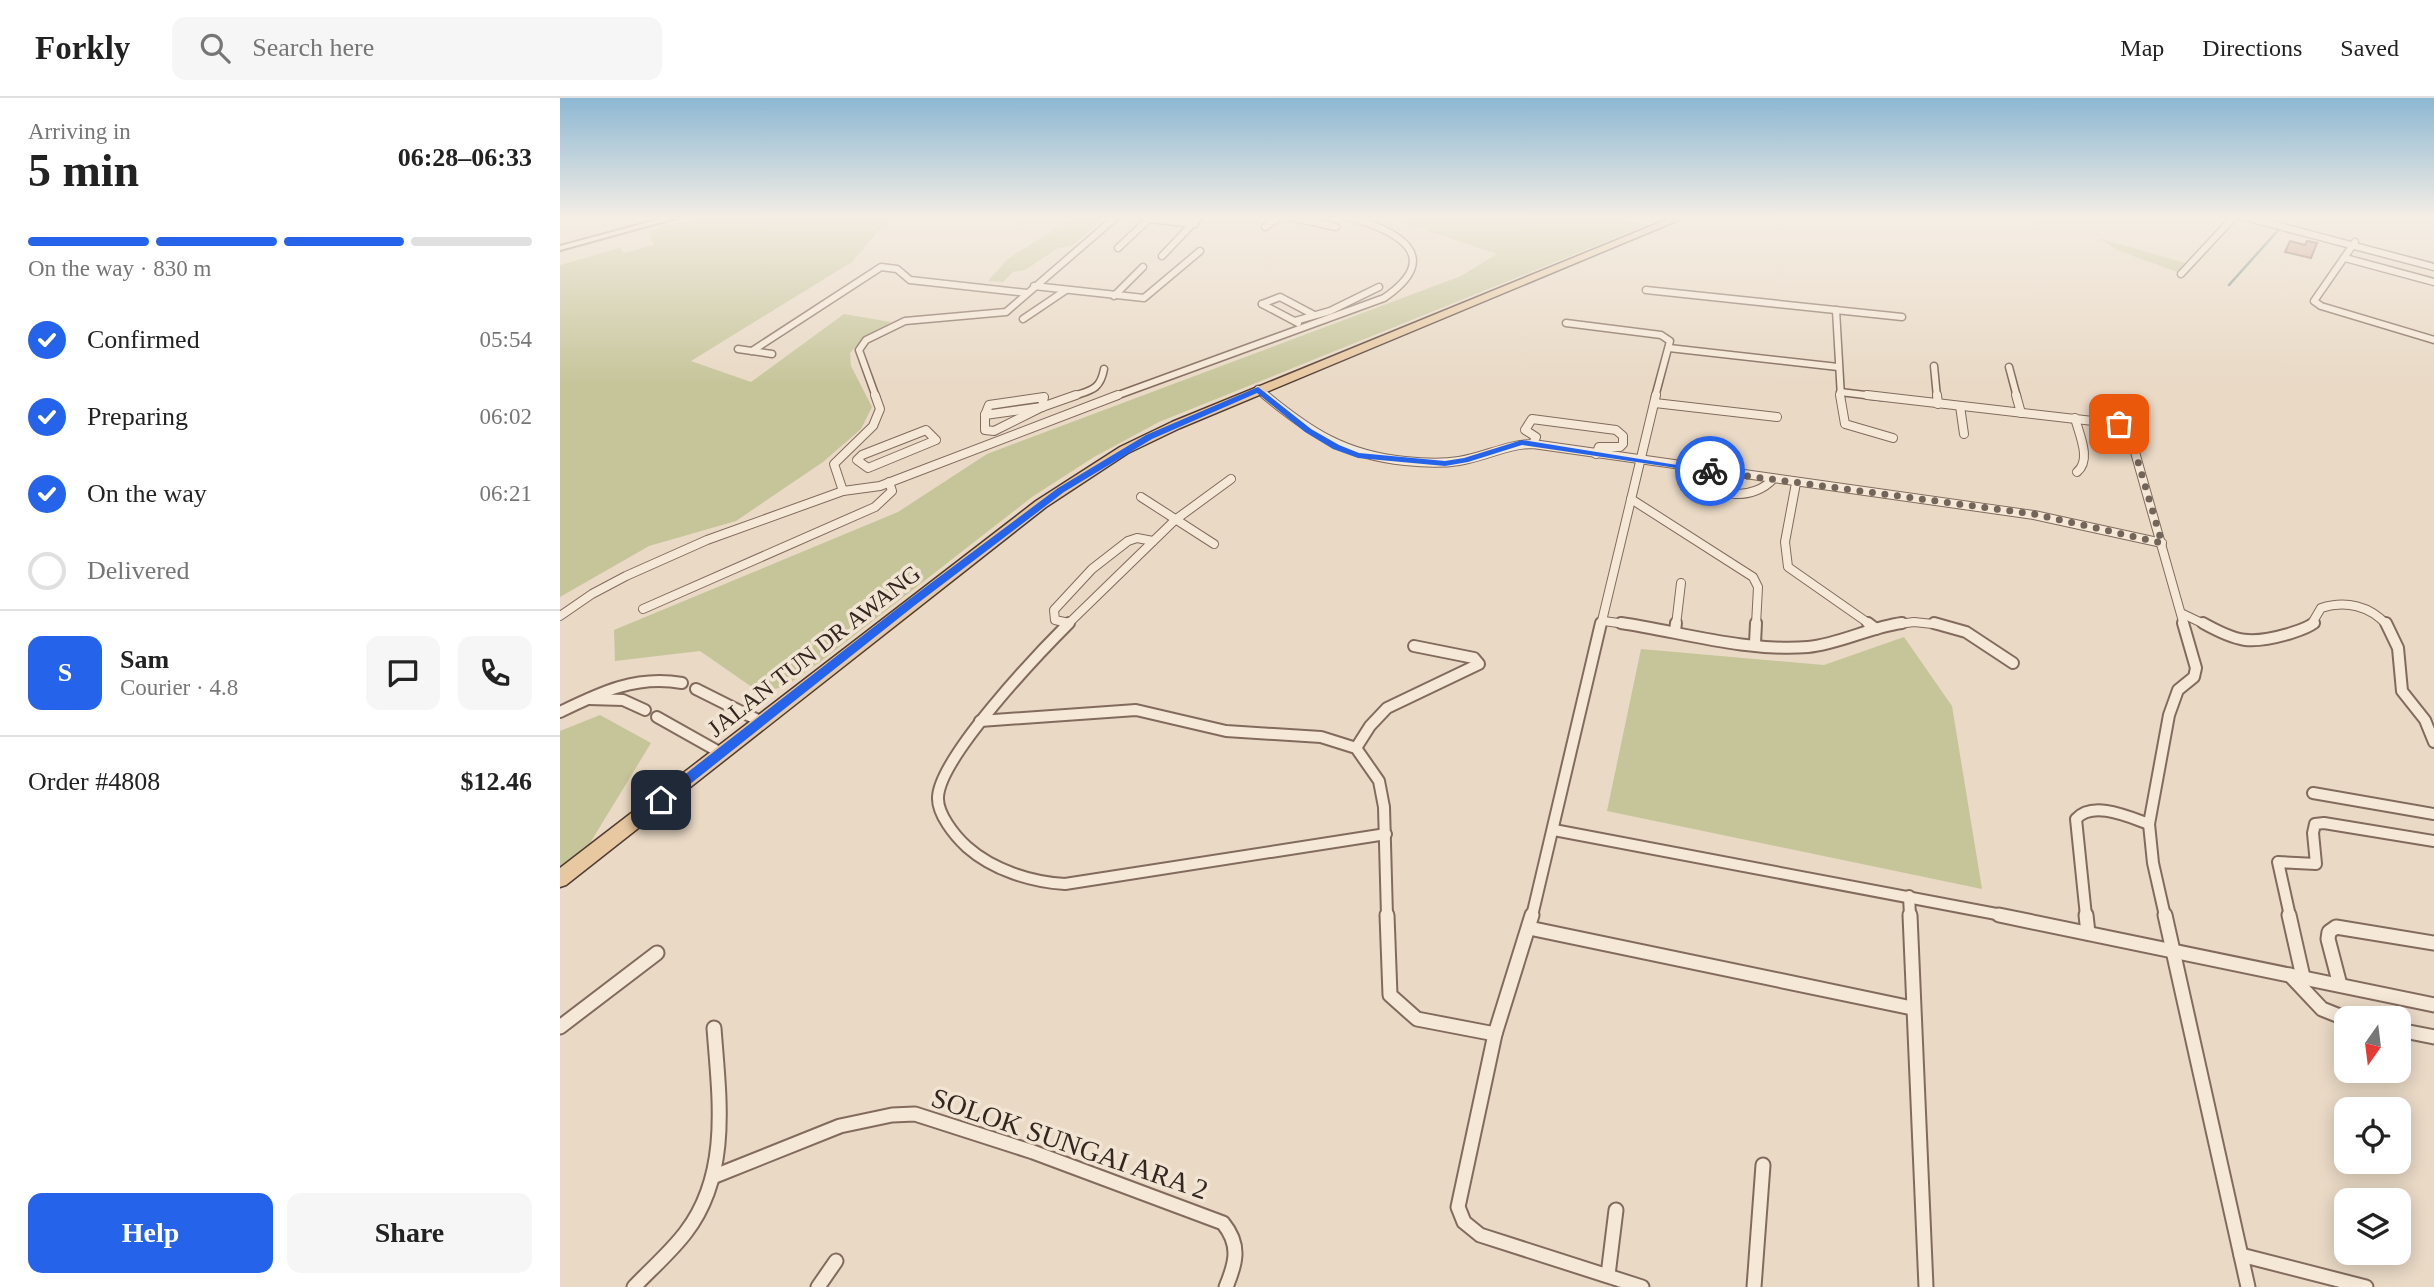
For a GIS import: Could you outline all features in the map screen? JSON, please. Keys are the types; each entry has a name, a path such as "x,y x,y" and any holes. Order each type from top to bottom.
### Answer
{"main road":[{"name":"JALAN TUN DR AWANG","path":"560,879 911,603 1071,483 1149,437 1258,389 1544,272"}],"street":[{"path":"752,351 873,272"},
{"path":"902,272 910,279 1027,293"},
{"path":"843,491 834,464 873,426 880,409 859,350 866,340 889,327 919,318 1006,312 1050,272"},
{"path":"1114,296 1138,272"},
{"path":"1034,286 1114,296 1147,297 1175,272"},
{"path":"560,616 592,594 626,576 708,540 843,491 889,482 1025,429 1328,320 1384,298 1406,284 1413,272"},
{"path":"2334,272 2314,301 2316,304 2434,340"},
{"path":"2403,272 2434,282"},
{"path":"1295,321 1330,311 1379,287"},
{"path":"1023,319 1066,290"},
{"path":"1646,290 1902,317"},
{"path":"1305,327 1262,304 1280,297 1328,320"},
{"path":"1836,310 1838,367 1845,425 1893,438"},
{"path":"1566,323 1661,335 1669,339 1669,348 1639,460 1604,621 1530,928 1495,1034 1458,1207 1464,1222 1480,1235 1643,1287"},
{"path":"1669,348 1838,367"},
{"path":"738,349 772,354"},
{"path":"1934,366 1938,404"},
{"path":"2009,367 2021,412"},
{"path":"1042,407 985,415 985,430 991,432 1042,407 1096,388 1102,381 1104,369"},
{"path":"1258,389 1308,430 1336,447 1358,455 1445,463 1465,460 1516,444 1533,444 1773,480 2034,514 2162,543"},
{"path":"1840,392 2075,418 2119,424 2129,431 2183,614 2196,668 2194,677 2178,690 2169,715 2149,824 2153,863 2248,1287"},
{"path":"1654,403 1777,417"},
{"path":"1960,406 1964,434"},
{"path":"1017,418 1025,429"},
{"path":"2075,418 2085,460 2083,467 2077,472"},
{"path":"1533,444 1536,437 1525,430 1532,419 1616,430 1623,436 1623,444 1619,447 1599,447 1596,454"},
{"path":"1001,427 1009,435"},
{"path":"852,446 875,450 926,430 936,440 868,468 857,460 875,450"},
{"path":"1707,470 1708,478 1714,487 1740,494 1760,494 1773,480"},
{"path":"1231,480 1175,520 1069,624 980,721 940,783 937,800 957,838 975,854 1016,875 1045,883 1084,883 1386,834"},
{"path":"643,609 875,508 892,491 889,482"},
{"path":"1796,483 1785,542 1788,567 1876,629"},
{"path":"1141,497 1214,544"},
{"path":"1631,499 1738,565 1753,578 1758,587 1755,643"},
{"path":"1069,624 1055,620 1054,610 1085,575 1127,541 1137,538 1153,541"},
{"path":"1675,631 1681,583"},
{"path":"2183,614 2232,640 2265,643 2308,627 2316,622 2321,608 2328,604 2349,603 2367,608 2386,624 2397,642 2402,692 2424,718 2434,742"},
{"path":"1604,621 1783,647 1812,647 1852,639 1876,629 1910,622 1934,622 1962,629 1985,640 2013,663"},
{"path":"1356,748 1370,726 1387,708 1469,670 1479,662 1474,658 1414,646"},
{"path":"560,712 619,683 664,678 682,683"},
{"path":"695,689 762,722"},
{"path":"589,699 624,700 645,710"},
{"path":"980,721 1136,710 1226,731 1321,737 1356,748 1379,781 1386,834 1390,995 1417,1019 1495,1034"},
{"path":"657,717 721,753"},
{"path":"2313,793 2434,814"},
{"path":"2088,933 2076,819 2078,813 2086,810 2106,811 2149,824"},
{"path":"2334,1014 2322,1009 2296,976 2278,862 2316,864 2313,833 2315,824 2324,823 2434,841"},
{"path":"1554,830 1909,896 2434,1005"},
{"path":"1909,896 1926,1287"},
{"path":"2340,985 2328,939 2329,932 2336,928 2348,927 2434,943"},
{"path":"1530,928 1912,1008"},
{"path":"560,1027 657,953"},
{"path":"634,1287 686,1232 703,1204 715,1176 720,1104 714,1028"},
{"path":"2412,1033 2434,1037"},
{"name":"SOLOK SUNGAI ARA 2","path":"715,1176 803,1140 863,1121 898,1113 915,1114 1033,1152 1223,1223 1234,1236 1237,1251 1226,1287"},
{"path":"1754,1287 1763,1165"},
{"path":"1608,1275 1616,1210"},
{"path":"2241,1255 2366,1287"},
{"path":"818,1287 836,1261"}],"green space":[{"path":"560,272 835,272 691,361 751,382 844,314 891,322 860,342 850,353 851,366 872,407 861,429 823,462 736,521 649,546 560,597"},
{"path":"996,272 1013,272 1003,282 988,281"},
{"path":"1467,272 1529,272 1159,422 1094,457 1032,497 784,687 759,692 700,651 615,661 614,630 898,512 987,454"},
{"path":"1904,637 1952,706 1982,889 1607,811 1641,649 1824,665"},
{"path":"600,715 651,743 590,843 560,866 560,731"}],"waterway":[{"path":"2229,285 2240,272"}],"way so far":[{"path":"1710,471 2034,514 2162,543 2129,431 2119,424"}],"route":[{"path":"661,800 911,603 1090,470 1149,437 1258,389 1308,430 1336,447 1358,455 1445,463 1465,460 1522,443 1710,471"}]}
